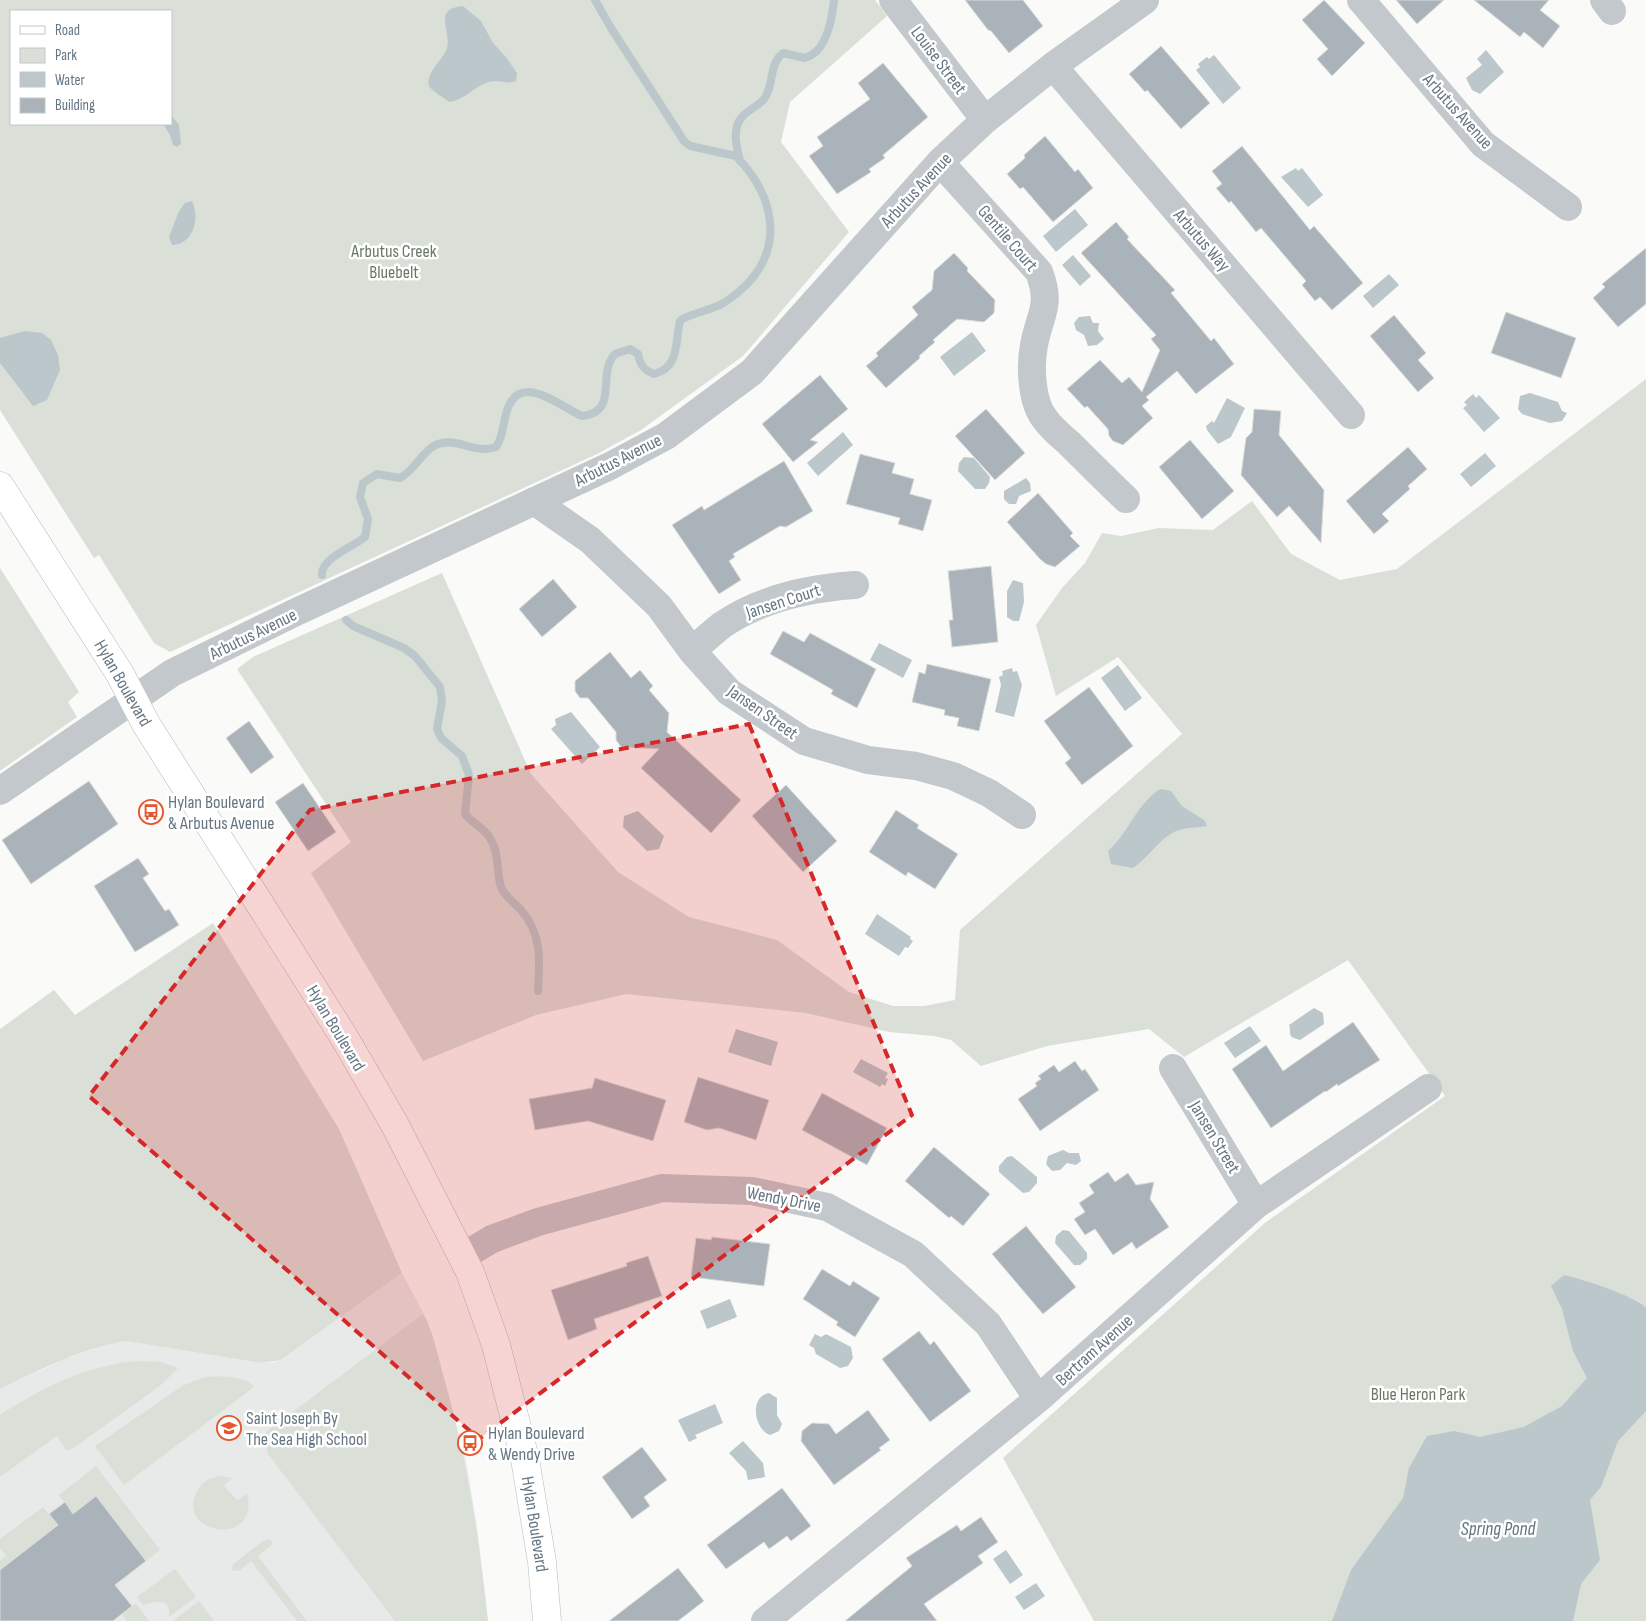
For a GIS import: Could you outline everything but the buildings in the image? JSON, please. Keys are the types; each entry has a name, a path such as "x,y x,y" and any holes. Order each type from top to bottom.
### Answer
{"main road":[{"name":"Hylan Boulevard","path":"0,486 120,674 134,701 344,1037 395,1125 462,1257 477,1290 493,1337 525,1459 542,1562 547,1621"}],"street":[{"name":"Louise Street","path":"893,0 985,120"},
{"name":"Arbutus Avenue","path":"0,791 134,701 172,673 610,466 666,436 752,372 940,162 985,120 1054,66 1145,0"},
{"name":"Arbutus Avenue","path":"1361,0 1483,144 1568,207"},
{"name":"Arbutus Way","path":"1054,66 1351,415"},
{"name":"Gentile Court","path":"940,162 1039,272 1044,286 1045,304 1034,345 1032,373 1044,418 1126,499"},
{"name":"Jansen Street","path":"534,501 590,540 659,606 692,651 729,692 804,741 868,760 916,766 953,776 989,793 1022,816"},
{"name":"Jansen Court","path":"692,651 722,626 753,607 823,587 855,585"},
{"name":"Jansen Street","path":"1173,1068 1256,1205"},
{"name":"Bertram Avenue","path":"765,1621 793,1612 1038,1399 1256,1205 1428,1088"},
{"name":"Wendy Drive","path":"462,1257 500,1235 538,1222 662,1188 752,1191 827,1207 913,1254 988,1324 1038,1399"}],"highlighted area":[{"path":"749,724 912,1115 479,1439 89,1096 310,810"}],"shaded area":[{"name":"Saint Joseph By The Sea High School","path":"402,1273 427,1320 466,1461 477,1526 488,1621 0,1621 0,1389 65,1359 108,1344 126,1341 261,1363 281,1360"}],"green space":[{"name":"Arbutus Creek Bluebelt","path":"0,0 875,0 887,16 790,102 781,142 849,232 743,356 641,430 597,454 170,652 154,643 99,555 94,558 0,410"},
{"name":"Blue Heron Park","path":"1646,379 1646,1621 1094,1621 1003,1458 1266,1222 1445,1096 1348,960 1184,1057 1149,1029 1047,1046 981,1066 951,1040 934,1036 889,1032 806,1013 626,994 536,1015 423,1061 311,873 351,842 237,669 253,657 442,573 531,774 618,872 689,917 777,940 849,992 893,1006 924,1006 955,1000 960,930 1182,734 1118,657 1056,696 1036,625 1062,588 1085,563 1102,533 1121,536 1159,528 1213,530 1252,501 1291,554 1340,580 1397,569"},
{"path":"0,568 79,692 68,702 77,717 0,771"},
{"path":"213,923 339,1129 402,1273 281,1360 261,1363 126,1341 77,1354 0,1389 0,1029 54,990 75,1015"},
{"path":"423,1314 435,1345 466,1468 481,1559 488,1621 395,1621 268,1454 264,1440 266,1432"},
{"path":"139,1361 162,1362 178,1368 161,1385 72,1449 66,1450 57,1436 0,1477 0,1415 49,1387 84,1372 120,1363"},
{"path":"205,1377 238,1378 250,1383 254,1387 124,1485 95,1446 182,1386"},
{"path":"96,1466 160,1550 146,1561 96,1496 73,1514 59,1495"},
{"path":"220,1476 232,1478 224,1486 238,1501 247,1493 248,1510 242,1522 232,1528 220,1529 207,1526 198,1519 193,1508 196,1493 200,1486 209,1479"},
{"path":"43,1507 58,1525 0,1570 0,1560 6,1556 0,1548 0,1539"},
{"path":"269,1539 272,1542 271,1546 258,1556 307,1621 297,1621 251,1561 239,1571 232,1570 233,1564 263,1541"},
{"path":"175,1569 196,1597 169,1617 166,1604 158,1602 143,1605 137,1597"},
{"path":"199,1601 214,1621 173,1621"},
{"path":"136,1603 149,1621 127,1621 122,1614"}],"water":[{"path":"463,6 481,21 493,43 517,73 516,81 489,82 450,102 432,89 428,81 431,72 446,51 448,44 445,17 453,8"},
{"path":"1486,50 1504,72 1480,94 1472,90 1466,78 1482,65 1477,59"},
{"path":"1214,55 1241,88 1223,104 1196,70 1200,67 1198,64 1207,57 1209,59"},
{"path":"172,116 179,125 181,144 177,147 173,145 170,135 164,125 172,125"},
{"path":"1296,168 1298,171 1302,168 1323,195 1308,207 1281,177"},
{"path":"192,201 195,215 193,229 186,240 180,244 172,245 169,237 179,211 185,203"},
{"path":"1075,209 1088,225 1056,252 1043,236"},
{"path":"1073,255 1091,276 1080,286 1062,265"},
{"path":"1389,274 1399,285 1373,308 1363,296"},
{"path":"1090,316 1093,323 1099,323 1098,331 1104,339 1097,345 1088,346 1084,335 1076,330 1074,323 1079,317"},
{"path":"25,331 42,333 51,340 58,355 60,370 47,400 33,406 0,363 0,338"},
{"path":"972,332 986,351 954,376 940,357"},
{"path":"1530,393 1558,402 1562,411 1567,413 1562,421 1550,423 1522,414 1518,409 1520,396"},
{"path":"1473,394 1476,398 1479,395 1500,418 1484,432 1463,408 1467,405 1464,402"},
{"path":"1227,398 1245,408 1231,437 1218,444 1206,426 1212,421 1214,423"},
{"path":"843,432 853,445 818,476 807,463"},
{"path":"1485,453 1496,466 1471,487 1460,474"},
{"path":"964,457 974,458 990,477 985,489 975,489 958,471 959,463"},
{"path":"1026,478 1030,483 1031,491 1019,496 1016,504 1009,504 1004,499 1004,491"},
{"path":"1013,580 1023,583 1024,602 1019,621 1013,621 1007,617 1007,591"},
{"path":"879,643 912,660 903,678 870,660"},
{"path":"1118,665 1142,698 1125,711 1101,678"},
{"path":"1012,668 1013,672 1017,671 1022,685 1014,717 995,712 1001,685 999,677 1003,675 1002,671"},
{"path":"571,712 600,747 582,764 551,729 556,725 555,719"},
{"path":"1160,789 1171,791 1182,806 1204,820 1207,826 1176,831 1162,840 1133,868 1111,864 1108,851 1145,803"},
{"path":"638,811 664,836 659,849 647,851 623,827 624,816"},
{"path":"877,914 911,937 910,939 913,941 908,948 905,947 899,956 865,934"},
{"path":"1314,1008 1323,1013 1324,1024 1300,1040 1291,1036 1289,1025"},
{"path":"1250,1026 1261,1041 1235,1058 1224,1043"},
{"path":"736,1029 778,1042 771,1066 728,1052"},
{"path":"861,1059 888,1073 885,1078 888,1079 885,1086 882,1084 880,1087 853,1072"},
{"path":"1063,1150 1069,1153 1079,1153 1081,1161 1076,1165 1067,1163 1060,1170 1052,1171 1046,1164 1048,1156"},
{"path":"1012,1156 1037,1177 1037,1183 1029,1192 1023,1193 999,1172 999,1166 1007,1157"},
{"path":"1063,1230 1069,1231 1087,1253 1087,1259 1080,1265 1074,1265 1055,1243 1056,1236"},
{"name":"Spring Pond","path":"1564,1275 1620,1294 1646,1308 1646,1411 1618,1441 1601,1487 1590,1500 1600,1560 1581,1584 1573,1621 1332,1621 1351,1570 1403,1498 1409,1468 1427,1436 1454,1431 1480,1437 1524,1427 1562,1406 1587,1378 1573,1351 1562,1309 1551,1286"},
{"path":"730,1299 737,1317 707,1329 700,1311"},
{"path":"815,1334 821,1337 826,1334 851,1347 853,1358 848,1366 840,1368 816,1354 814,1348 809,1345"},
{"path":"769,1393 777,1398 777,1415 782,1424 779,1431 770,1435 760,1426 756,1413 758,1400"},
{"path":"715,1404 723,1423 695,1435 697,1438 689,1442 678,1420"},
{"path":"743,1441 763,1463 765,1477 748,1480 746,1471 729,1453"},
{"path":"1006,1550 1023,1575 1010,1584 993,1559"},
{"path":"1036,1583 1045,1596 1024,1610 1015,1597"}],"waterway":[{"path":"322,575 323,569 332,558 365,537 368,519 360,497 363,483 377,474 400,478 411,470 425,453 442,443 449,442 482,449 496,447 500,439 506,414 512,401 520,394 530,392 540,394 582,416 594,413 601,407 604,400 607,372 615,354 630,349 638,354 641,364 648,371 654,374 662,371 668,366 675,353 680,321 725,302 745,286 759,269 767,251 770,232 769,213 762,194 751,174 736,156 690,146 684,141 595,0"},
{"path":"740,161 736,139 739,121 764,99 770,87 775,63 783,53 805,58 812,55 818,49 827,34 834,0"},
{"path":"346,620 353,626 404,648 415,656 440,687 442,701 437,729 441,738 462,756 469,775 465,814 485,831 490,838 497,856 501,887 521,910 533,928 539,958 538,991"}],"place":[{"name":"Hylan Boulevard & Arbutus Avenue","path":"151,812"},
{"name":"Saint Joseph By The Sea High School","path":"229,1428"},
{"name":"Hylan Boulevard & Wendy Drive","path":"470,1443"}]}
